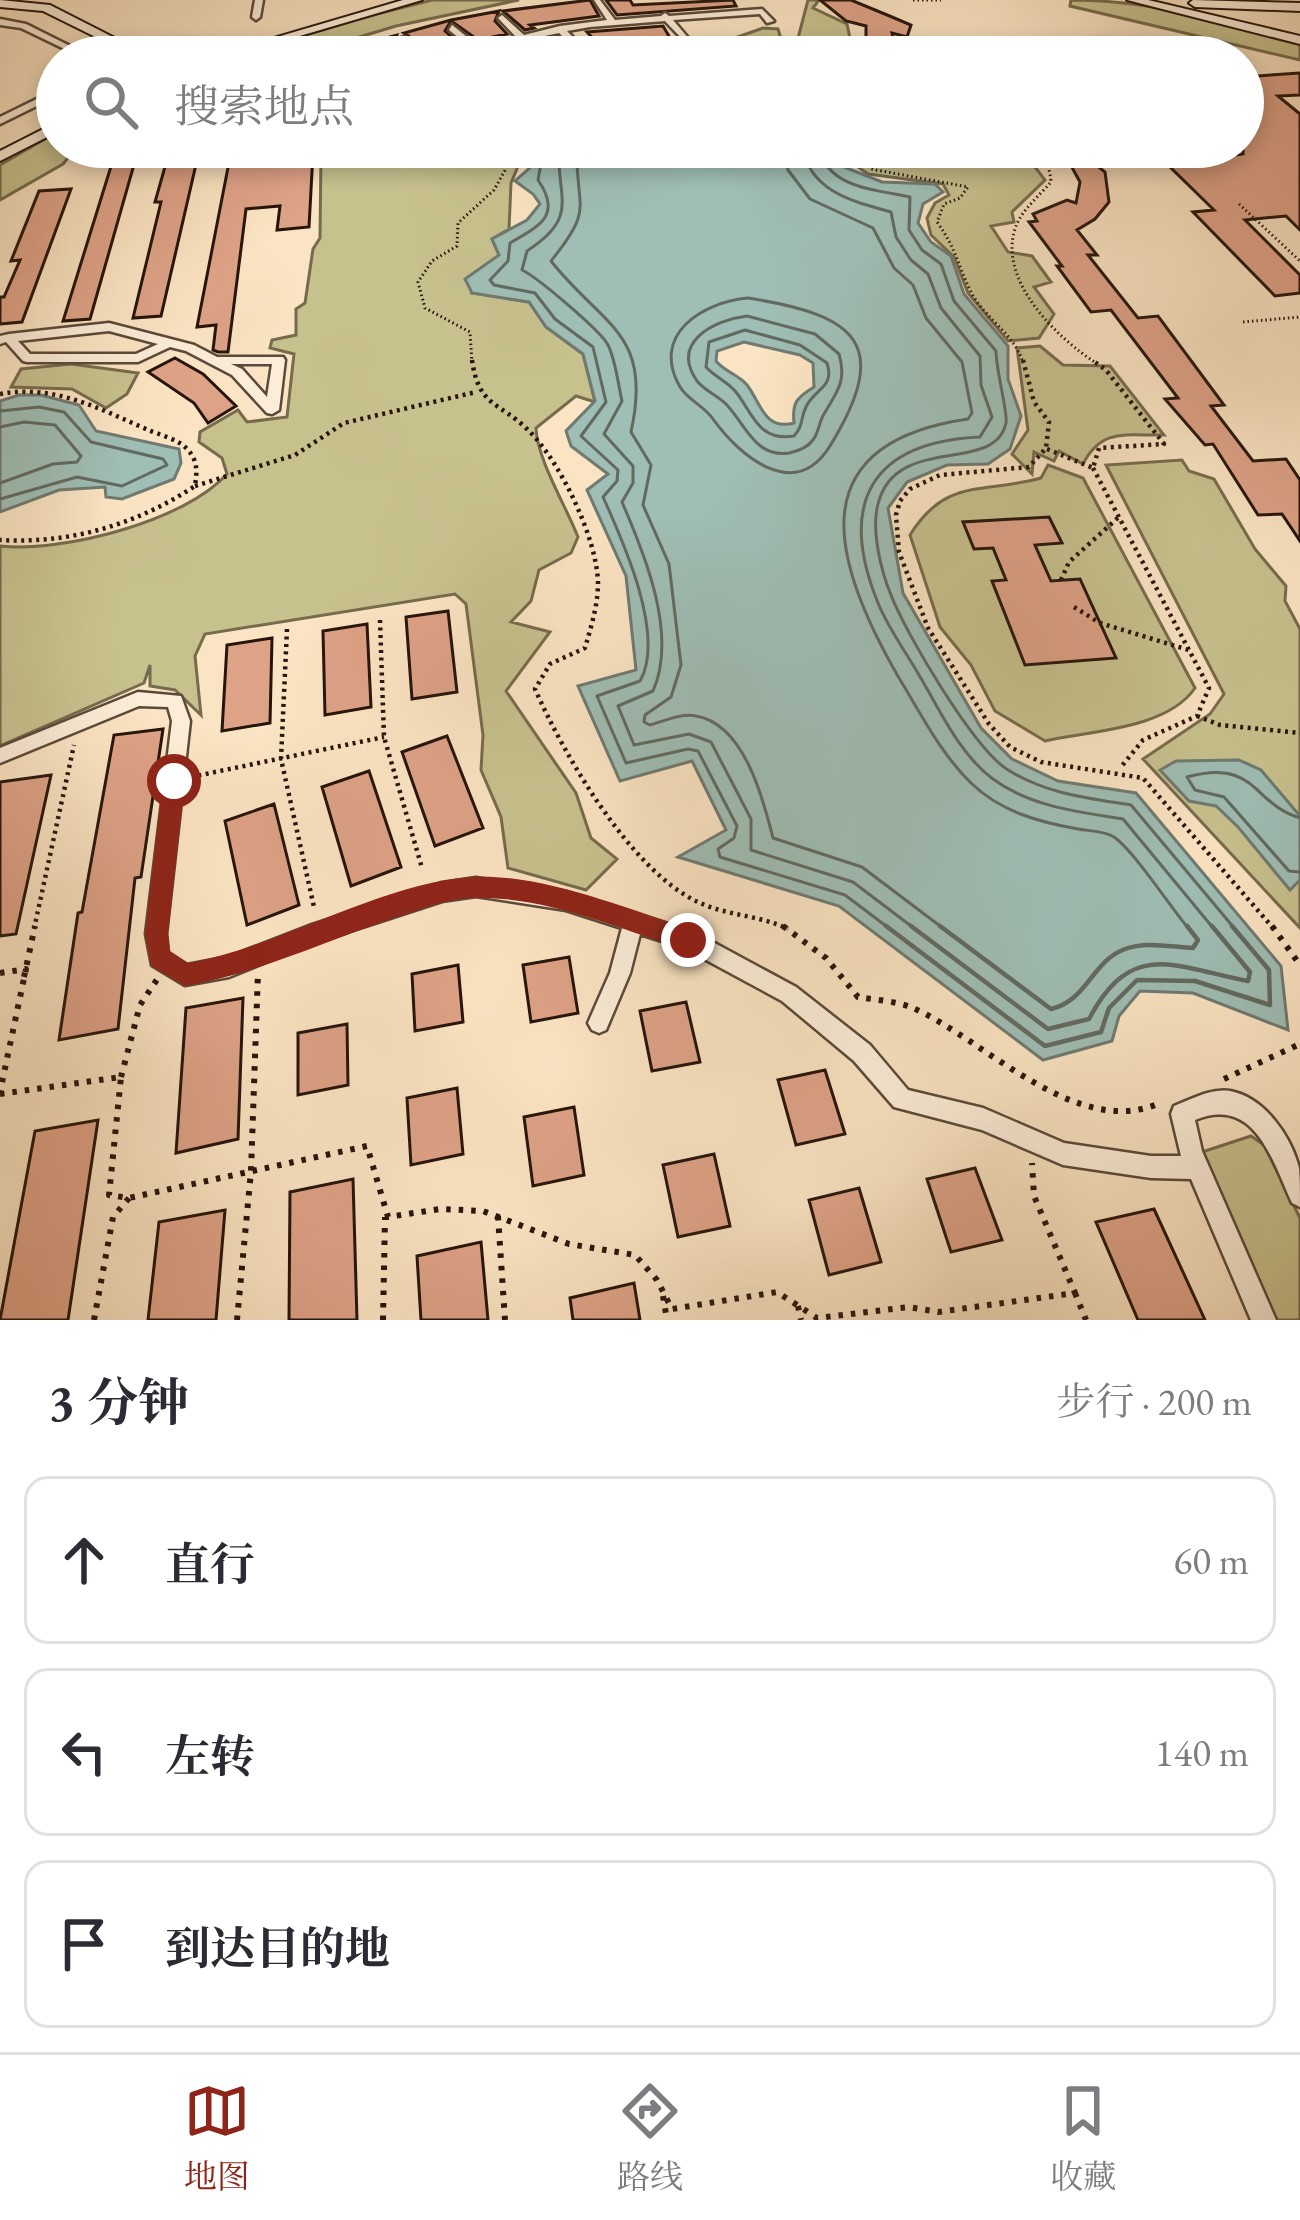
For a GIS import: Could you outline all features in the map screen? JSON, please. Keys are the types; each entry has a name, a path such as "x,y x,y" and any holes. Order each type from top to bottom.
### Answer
{"street":[{"path":"256,17 259,0"},
{"path":"259,36 326,14 394,0"},
{"path":"289,36 416,0"},
{"path":"650,0 682,36"},
{"path":"700,0 707,14"},
{"path":"1133,0 1300,37"},
{"path":"1161,0 1300,37"},
{"path":"597,1 613,22"},
{"path":"1,2 46,8 103,36"},
{"path":"1179,3 1300,7"},
{"path":"502,18 520,36 751,6 770,21"},
{"path":"552,10 570,36"},
{"path":"0,22 44,36"},
{"path":"452,28 462,36"},
{"path":"0,121 36,103"},
{"path":"0,145 36,126"},
{"path":"0,158 36,138"},
{"path":"4,339 109,327 218,360 237,372 272,410 279,360 218,360"},
{"path":"4,339 27,358 138,358 169,343"},
{"path":"0,756 138,699 175,701 181,721 156,934 159,958 185,975 229,967 309,935 442,892 476,887 566,901 688,940 789,994 862,1053 902,1099 983,1119 1063,1154 1151,1167 1198,1168"},
{"path":"599,1023 620,973 633,922"},
{"path":"1264,1320 1198,1168 1182,1114 1210,1098 1240,1103 1265,1125 1300,1195"}],"path":[{"path":"913,0 941,0"},
{"path":"512,168 479,208 458,223 457,245 432,261 418,282 425,308 470,332 476,392 487,406 537,439 594,544 599,573 596,612 585,648 550,664 535,689 548,728 598,800 653,868 693,900 785,927 850,982 858,997 911,1007 1057,1097 1139,1113 1170,1097"},
{"path":"875,168 891,174 937,175 968,188 960,198 944,204 937,222 958,252 971,294 1019,351 1034,402 1049,422 1046,448 1029,466 927,478 900,499 892,528 915,602 938,646 962,676 985,719 1011,748 1052,765 1120,768 1143,778 1278,933 1300,965"},
{"path":"1050,168 1051,182 1017,220 1011,244 1014,270 1033,303 1078,352 1106,370 1164,444 1099,448 1093,467"},
{"path":"1239,204 1300,261"},
{"path":"1243,322 1300,317"},
{"path":"0,394 42,389 71,396 183,444 195,456 195,486"},
{"path":"0,540 21,542 107,526 177,500 195,486 295,455 344,423 476,392"},
{"path":"1046,448 1093,467 1209,688 1197,716 1142,740 1120,768"},
{"path":"1061,580 1069,562 1120,516"},
{"path":"1074,607 1100,623 1192,652"},
{"path":"380,620 384,737 422,868"},
{"path":"287,629 281,759 314,907"},
{"path":"1197,716 1220,725 1300,733"},
{"path":"79,722 0,1093 122,1077"},
{"path":"174,781 384,737"},
{"path":"168,963 140,1005 122,1077 109,1195 129,1198 367,1146 388,1217 440,1209 498,1216 569,1244 635,1255 672,1309 777,1292 817,1318 909,1307 939,1316 1075,1293"},
{"path":"0,973 26,969 24,977"},
{"path":"238,1320 259,978"},
{"path":"1222,1080 1300,1044"},
{"path":"1030,1140 1034,1196 1086,1320"},
{"path":"94,1320 113,1217 129,1198"},
{"path":"383,1320 385,1205"},
{"path":"498,1216 505,1320"},
{"path":"663,1290 667,1320"},
{"path":"798,1306 801,1320"}],"shaded area":[{"path":"432,0 519,0 363,36 290,36"},
{"path":"808,0 819,0 813,8 847,24 850,36 799,36"},
{"path":"1071,0 1158,8 1243,27 1300,42 1300,60 1264,52 1264,36 1198,36 1070,6"},
{"path":"763,28 778,29 780,36 740,36"},
{"path":"36,144 36,168 56,168 0,200 0,165"},
{"path":"321,168 517,168 511,183 509,229 492,239 499,255 472,293 529,302 546,327 583,354 595,402 576,396 536,428 546,467 578,537 571,553 539,570 531,601 511,622 550,632 506,691 576,793 591,838 617,859 586,890 508,868 501,817 481,770 483,735 466,604 455,594 205,634 195,656 201,715 175,690 150,686 150,665 144,683 0,746 0,546 88,539 183,506 227,474 222,458 199,442 200,432 238,410 247,422 287,417 294,354 270,348 272,340 296,335 296,309 305,303 313,249 320,238"},
{"path":"859,168 1036,168 1045,180 1012,212 1014,222 991,226 1008,252 1032,256 1051,282 1034,287 1054,314 1039,338 1008,341 968,293 954,257 931,235 927,218 935,203 949,195 943,184 868,174"},
{"path":"1040,346 1063,365 1110,366 1164,435 1107,439 1083,464 1059,451 1054,461 1034,452 1032,474 1012,454 1028,430 1017,348"},
{"path":"71,364 138,373 127,394 106,408 72,389 11,387 21,369"},
{"path":"1182,460 1189,471 1214,479 1255,549 1286,586 1285,601 1300,629 1300,928 1143,759 1210,714 1224,694 1106,465"},
{"path":"1048,465 1083,478 1195,688 1182,702 1147,720 1045,741 995,711 971,665 940,627 910,535 938,504 952,496 1041,478"},
{"path":"1251,1136 1264,1145 1300,1218 1300,1320 1276,1320 1202,1152"}],"water":[{"path":"530,168 847,168 882,182 935,184 943,192 923,204 918,223 931,242 951,256 964,294 1008,346 1008,379 1021,416 1010,449 988,464 947,465 907,482 888,508 903,593 981,728 1012,759 1058,781 1136,793 1281,966 1288,1030 1193,993 1140,991 1119,1016 1112,1041 1043,1060 839,906 678,857 726,830 692,761 620,781 578,686 636,670 626,576 587,490 608,474 571,446 566,431 595,401 583,354 546,327 529,302 472,293 465,279 499,255 492,239 527,220 540,204 515,181","holes":["744,342 800,355 813,363 814,387 796,402 794,423 784,424 764,414 747,385 716,361 717,351"]},
{"path":"41,395 79,405 96,431 179,449 181,463 174,479 122,499 106,497 105,487 59,490 0,512 0,401"},
{"path":"1239,760 1261,770 1300,816 1300,880 1290,890 1216,806 1189,801 1160,770 1176,761"}],"building":[{"path":"590,0 599,16 530,25 534,28 525,30 503,11"},
{"path":"606,0 630,0 633,5 733,0 736,6 617,15"},
{"path":"820,0 851,0 911,25 907,36 866,36 866,26 846,21"},
{"path":"499,11 495,21 507,34 472,36 451,21 445,31 451,36 404,33 451,20"},
{"path":"663,26 669,36 591,36 587,32"},
{"path":"1300,73 1300,95 1278,96 1300,114 1300,230 1286,216 1245,220 1300,275 1300,293 1275,296 1193,212 1214,210 1171,168 1264,168 1264,76"},
{"path":"110,168 133,168 90,319 63,321"},
{"path":"165,168 195,168 161,316 133,318 161,202 155,202"},
{"path":"228,168 312,168 309,227 277,230 280,206 246,209 228,352 213,350 216,325 197,327"},
{"path":"1072,168 1105,172 1109,202 1077,230 1097,255 1088,255 1138,318 1158,316 1224,405 1211,406 1253,461 1286,459 1300,480 1300,541 1282,514 1258,515 1213,444 1205,445 1165,399 1178,398 1111,310 1091,312 1029,222 1037,221 1033,214 1067,200 1076,203 1080,182"},
{"path":"71,189 22,322 0,324 0,297 20,260 11,261 39,191"},
{"path":"175,358 203,374 236,406 208,423 194,403 148,372"},
{"path":"1049,517 1062,543 1035,545 1051,581 1080,579 1116,658 1025,665 992,581 1006,580 993,548 974,549 963,522"},
{"path":"448,611 457,692 412,699 406,617"},
{"path":"367,624 371,707 325,715 323,631"},
{"path":"272,638 270,723 222,731 227,645"},
{"path":"163,729 141,877 135,878 118,1029 59,1040 78,913 82,912 114,735"},
{"path":"447,736 483,828 435,846 402,752"},
{"path":"369,771 401,867 351,886 322,787"},
{"path":"51,775 16,934 0,936 0,782"},
{"path":"274,804 299,905 247,925 225,821"},
{"path":"569,957 578,1013 531,1022 523,965"},
{"path":"458,965 463,1022 415,1031 412,974"},
{"path":"243,998 238,1139 176,1153 186,1008"},
{"path":"686,1002 700,1062 652,1071 640,1011"},
{"path":"347,1024 348,1085 298,1095 298,1033"},
{"path":"825,1070 845,1134 796,1145 778,1080"},
{"path":"457,1088 463,1154 411,1165 407,1098"},
{"path":"574,1107 584,1175 533,1186 524,1117"},
{"path":"98,1120 68,1320 0,1320 35,1131"},
{"path":"714,1154 730,1226 678,1237 663,1165"},
{"path":"975,1168 1002,1240 951,1252 927,1179"},
{"path":"353,1179 357,1320 289,1320 290,1192"},
{"path":"859,1188 881,1262 829,1275 809,1200"},
{"path":"1154,1209 1205,1320 1138,1320 1096,1222"},
{"path":"225,1210 216,1320 148,1320 159,1222"},
{"path":"481,1242 488,1320 421,1320 417,1256"},
{"path":"634,1283 640,1320 573,1320 570,1298"}],"route":[{"path":"174,781 156,934 159,958 185,975 229,967 309,935 442,892 476,887 566,901 688,940"}]}
